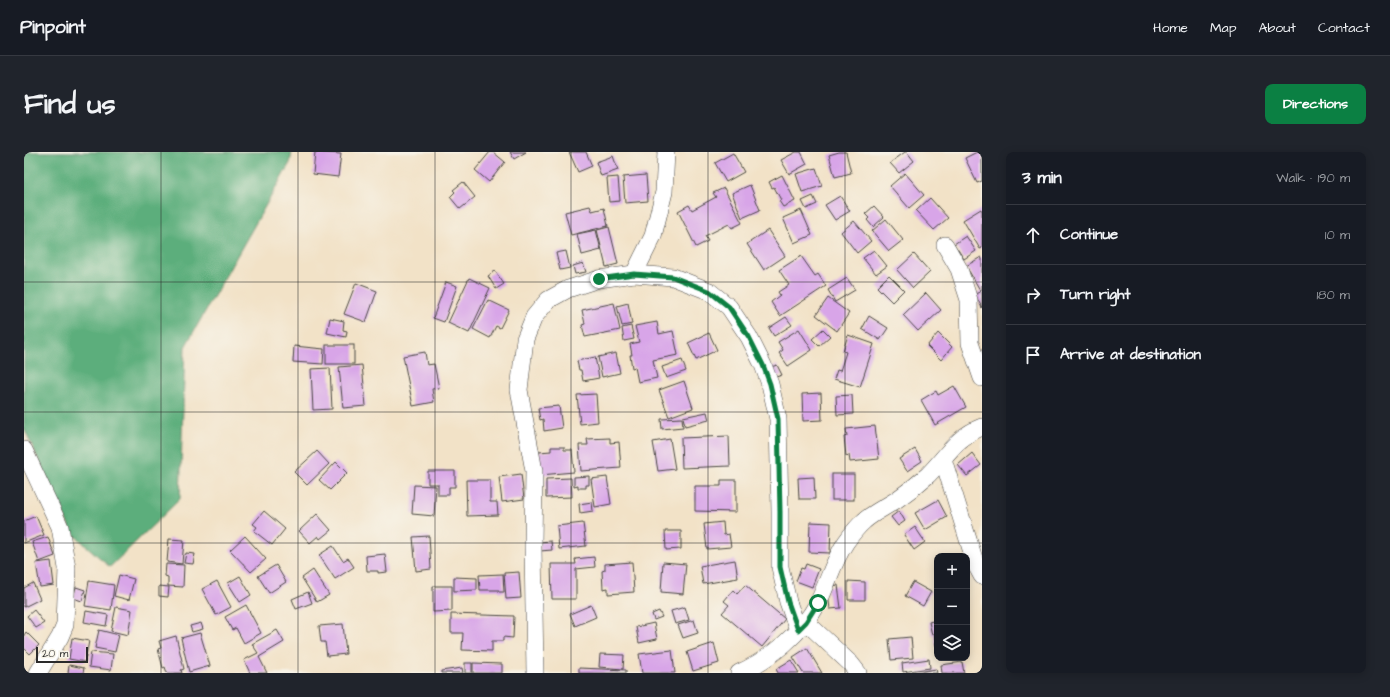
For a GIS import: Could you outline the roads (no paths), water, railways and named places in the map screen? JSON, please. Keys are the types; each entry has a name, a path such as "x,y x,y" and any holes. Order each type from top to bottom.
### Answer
{"street":[{"path":"634,274 653,236 664,192 666,152"},
{"path":"945,245 959,269 969,300 970,343 982,378"},
{"path":"535,673 533,546 534,471 519,390 525,339 534,317 548,300 568,289 599,279 634,274 673,277 709,291 729,307 749,337 763,365 770,384 778,419 780,567 788,602 802,626 851,664 858,673"},
{"path":"739,673 751,668 778,649 802,626 818,603 830,572 846,542 864,521 900,497 928,474 943,459 957,441 971,431 982,427"},
{"path":"24,450 60,527 67,568 65,625 60,637 38,673"},
{"path":"943,459 976,565 982,576"}]}
